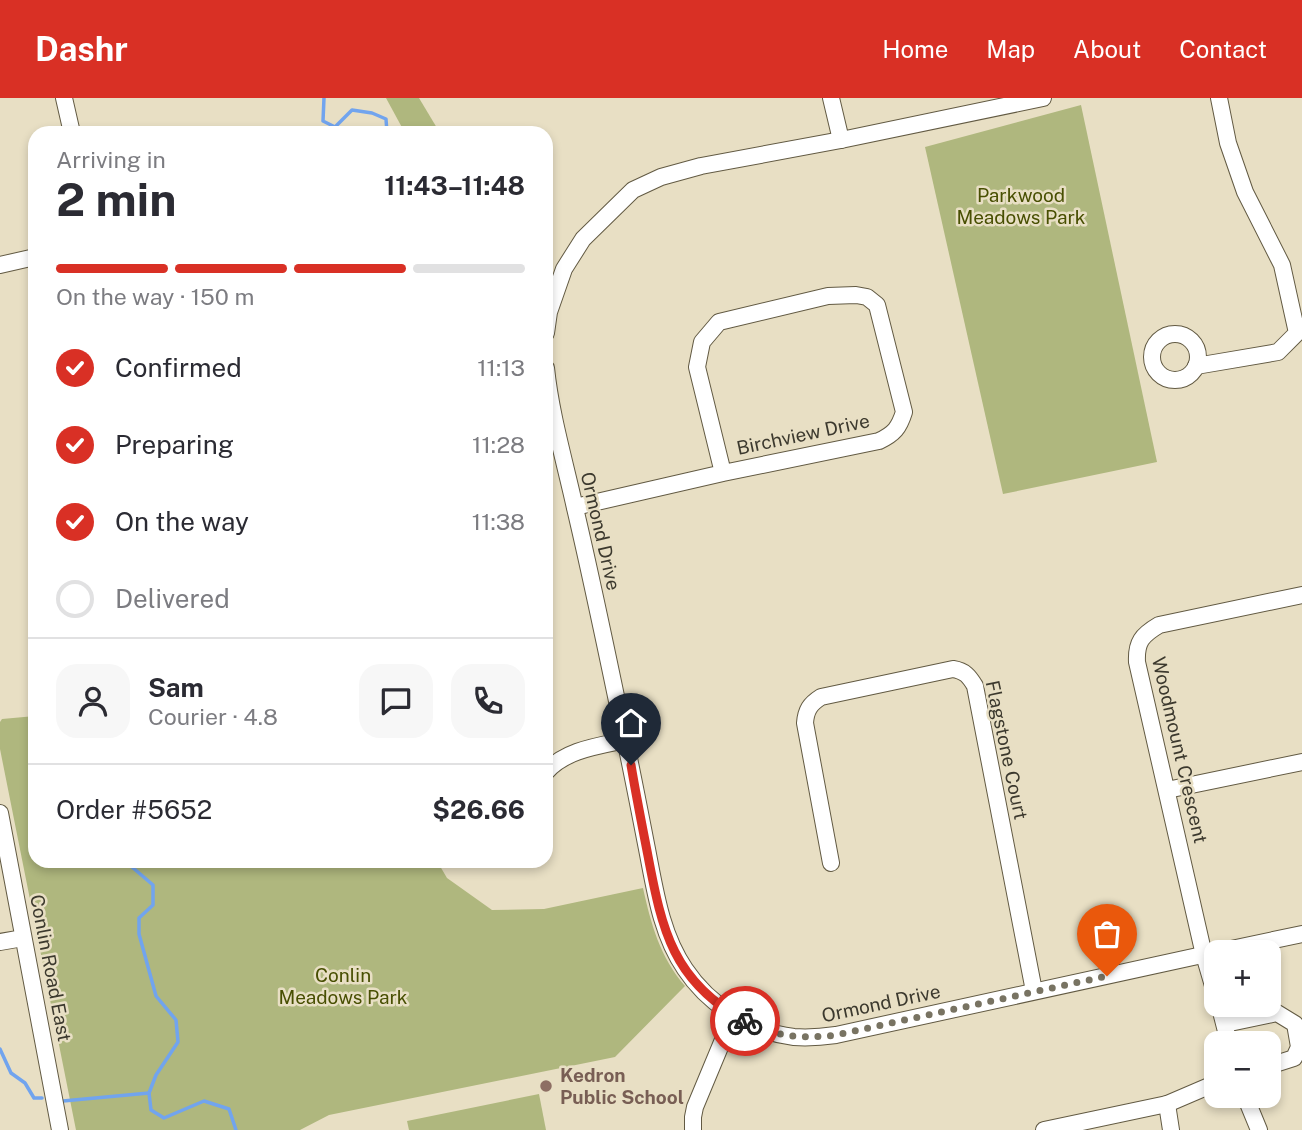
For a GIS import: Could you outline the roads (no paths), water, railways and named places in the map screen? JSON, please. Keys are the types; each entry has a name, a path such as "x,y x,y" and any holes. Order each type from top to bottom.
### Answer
{"street":[{"path":"64,98 70,126"},
{"path":"831,98 841,140"},
{"path":"553,301 564,269 583,239 633,190 661,177 701,166 841,140 995,103 1043,98"},
{"path":"1196,366 1278,352 1297,333 1282,265 1245,192 1228,143 1219,98"},
{"path":"0,265 28,259"},
{"name":"Birchview Drive","path":"575,507 879,440 893,434 904,412 877,304 867,297 856,295 828,296 719,322 702,342 697,367 723,473"},
{"name":"Ormond Drive","path":"553,412 626,740 660,914 684,969 712,1000 758,1028 777,1034 814,1038 1204,955"},
{"name":"Woodmount Crescent","path":"1209,940 1167,790 1136,651 1146,632 1159,625 1302,596"},
{"name":"Flagstone Court","path":"831,863 805,723 806,712 812,703 821,697 834,694 953,669 962,670 975,686 1034,991"},
{"path":"553,765 561,758 626,740"},
{"path":"1167,790 1302,762"},
{"name":"Conlin Road East","path":"0,813 60,1130"},
{"name":"Ormond Drive","path":"1274,940 1302,934"},
{"path":"0,942 23,938"},
{"path":"1224,1024 1277,1013 1295,1024 1300,1046 1294,1058 1281,1062"},
{"path":"693,1130 695,1107 735,1016"},
{"path":"1222,1017 1226,1031"},
{"path":"1044,1130 1167,1104 1204,1088"},
{"path":"1167,1104 1171,1130"},
{"path":"1250,1108 1259,1130"}],"waterway":[{"path":"324,98 323,121 333,126"},
{"path":"336,126 352,110 372,113 386,119 386,126"},
{"path":"133,868 153,885 153,905 139,918 139,934 156,996 176,1020 178,1042 156,1075 149,1093 151,1110 164,1118 204,1101 229,1109 236,1130"},
{"path":"0,1049 11,1073 25,1083 34,1098 42,1098"},
{"path":"63,1101 149,1093"}],"place":[{"name":"Kedron Public School","path":"546,1086"}],"park label":[{"name":"Parkwood Meadows Park","path":"1021,206"},
{"name":"Conlin Meadows Park","path":"343,986"}]}
